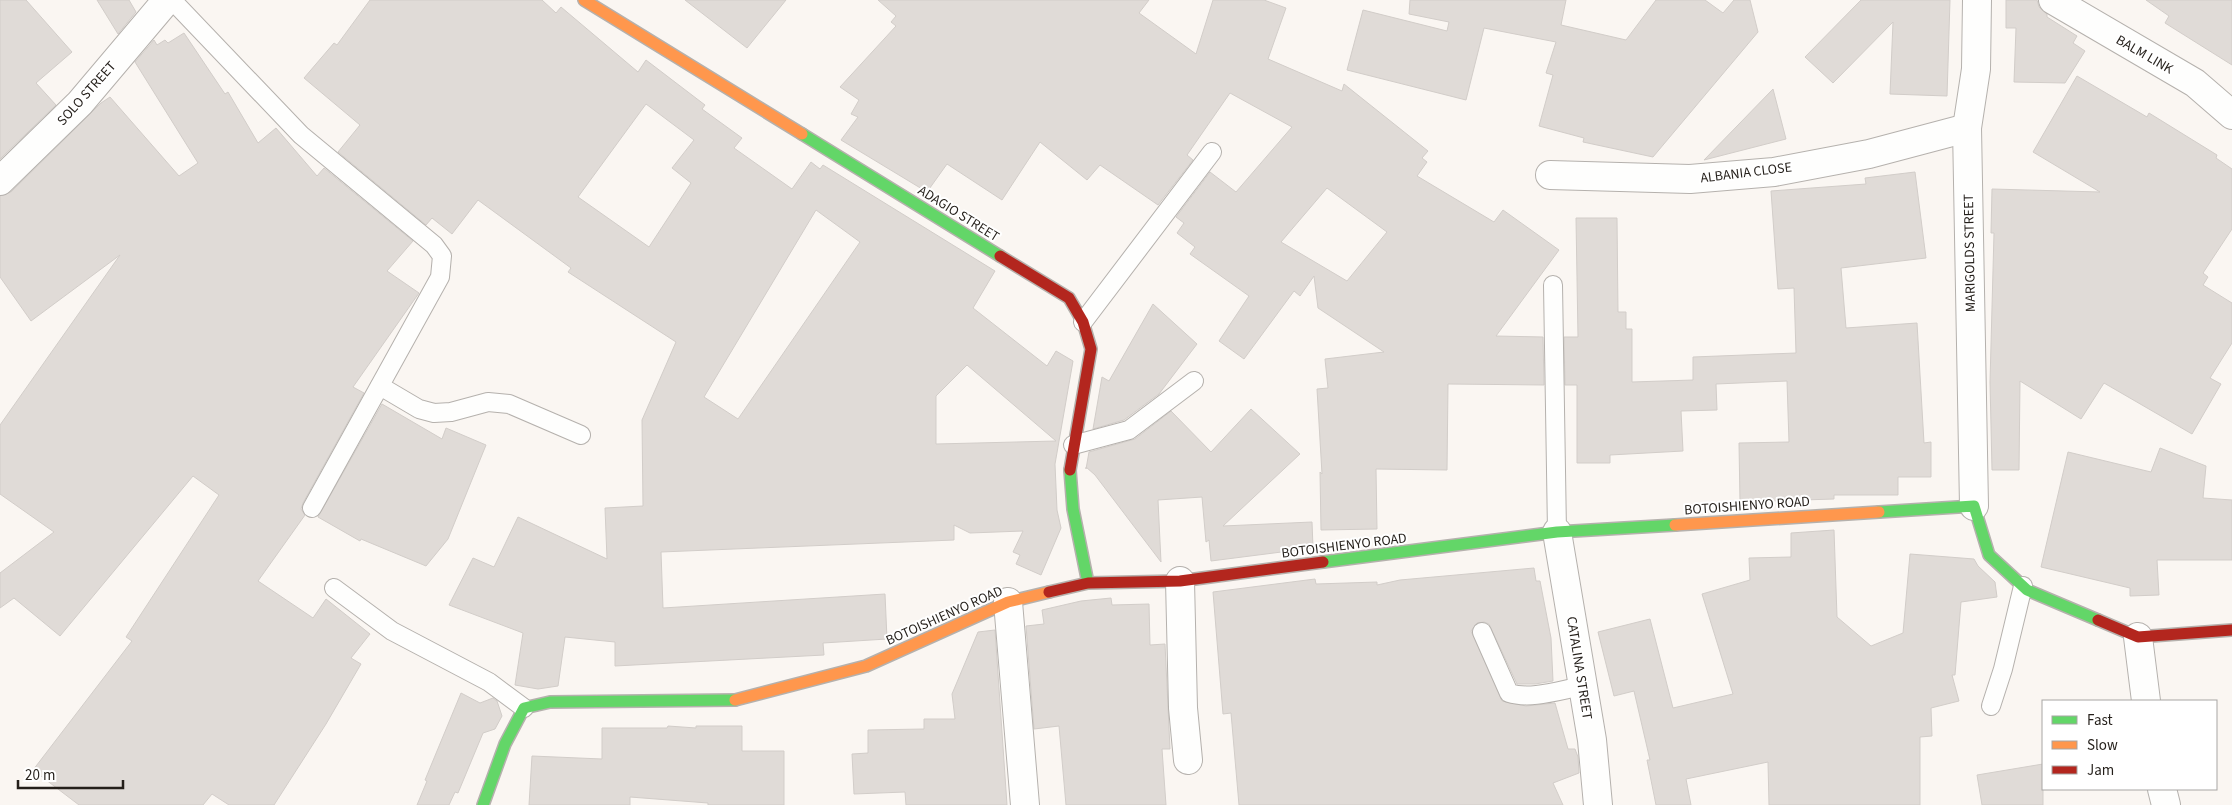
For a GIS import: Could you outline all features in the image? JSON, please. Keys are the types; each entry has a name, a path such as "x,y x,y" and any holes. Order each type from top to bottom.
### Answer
{"street":[{"name":"SOLO STREET","path":"0,181 80,102 167,0"},
{"name":"ADAGIO STREET","path":"584,0 1069,298 1083,322 1091,349 1070,467 1073,509 1088,583"},
{"name":"MARIGOLDS STREET","path":"1974,506 1967,128 1976,69 1977,0"},
{"name":"BALM LINK","path":"2053,0 2195,83 2232,115"},
{"name":"ALBANIA CLOSE","path":"1550,175 1690,179 1774,172 1869,154 1967,128"},
{"name":"BOTOISHIENYO ROAD","path":"524,708 550,702 739,700 866,666 1008,602 1088,583 1180,582 1557,532 1974,506"},
{"path":"1974,506 1989,555 2027,590 2138,637 2232,630"},
{"name":"CATALINA STREET","path":"1557,532 1592,740 1598,805"},
{"path":"1180,582 1183,708 1188,760"},
{"path":"1008,602 1025,805"},
{"path":"2138,637 2146,700"},
{"path":"483,805 506,744 524,708"},
{"path":"2162,790 2166,805"}],"lane":[{"path":"172,0 301,134 434,245 442,256 440,277 312,508"},
{"path":"1083,322 1212,152"},
{"path":"1553,285 1557,532"},
{"path":"1073,445 1129,430 1194,381"},
{"path":"380,386 419,409 434,413 488,402 509,404 581,435"},
{"path":"1991,706 2003,669 2023,586"},
{"path":"334,588 392,631 488,682 524,708"},
{"path":"1482,632 1509,693 1518,696 1529,695 1583,686"}],"building":[{"path":"0,0 26,0 72,52 36,83 56,105 0,159"},
{"path":"97,0 129,0 136,12 118,34"},
{"path":"370,0 542,0 556,13 561,7 638,72 646,60 705,105 702,109 742,138 734,148 792,189 811,162 820,169 823,165 995,271 973,308 1047,366 1056,351 1073,361 1055,464 1057,510 1061,528 1041,575 1016,564 1020,555 1013,552 1023,531 970,533 954,525 954,540 661,552 663,608 885,594 887,639 823,643 824,655 615,666 615,642 565,637 558,686 538,689 515,685 523,633 449,605 473,558 494,567 518,517 607,559 605,508 643,506 642,420 676,342 568,272 571,268 478,200 452,234 432,218 426,225 338,152 360,125 304,78 334,43 337,45","holes":["646,104 694,140 672,168 691,183 649,247 578,197","816,210 860,242 738,419 704,397","967,365 1056,441 936,444 936,396"]},
{"path":"685,0 786,0 747,48"},
{"path":"878,0 1149,0 1139,13 1196,54 1213,0 1264,0 1286,8 1268,59 1342,91 1344,84 1428,151 1422,158 1427,162 1417,176 1494,222 1503,210 1559,250 1496,336 1543,337 1544,385 1448,384 1447,470 1376,469 1377,529 1321,530 1320,472 1322,474 1317,389 1328,388 1325,359 1384,352 1318,308 1314,276 1300,296 1294,291 1244,359 1219,341 1249,296 1190,254 1195,247 1177,233 1184,223 1176,217 1210,172 1236,192 1292,127 1230,93 1187,155 1193,160 1158,205 1100,165 1087,180 1040,142 1002,200 947,164 927,192 841,140 858,117 851,114 859,100 840,87 896,26 891,22 896,16","holes":["1327,188 1387,232 1347,281 1281,242"]},
{"path":"1410,0 1566,0 1561,25 1626,40 1656,0 1705,0 1723,13 1734,0 1750,0 1758,32 1653,157 1583,142 1584,138 1539,126 1553,75 1546,73 1556,42 1484,28 1466,100 1347,70 1363,10 1447,31 1449,22 1409,14"},
{"path":"1861,0 1950,0 1947,96 1890,94 1893,22 1833,83 1805,57"},
{"path":"2006,0 2037,0 2039,7 2047,14 2047,17 2077,36 2073,43 2085,51 2065,83 2014,82 2016,28 2006,28"},
{"path":"2146,0 2232,0 2232,65 2165,23 2169,16"},
{"path":"184,33 225,94 228,92 258,143 276,128 317,176 324,168 413,241 387,271 419,293 353,387 364,393 303,503 301,509 305,515 258,581 313,618 326,599 370,634 351,658 361,664 326,724 274,805 229,805 212,794 203,805 79,805 33,770 132,641 126,637 219,495 193,476 60,636 14,598 0,608 0,573 54,532 0,494 0,425 120,255 31,321 0,277 0,196 11,192 101,103 110,97 179,176 198,163 135,62 154,40 157,45 165,40 168,43"},
{"path":"2077,76 2147,117 2149,113 2217,155 2216,158 2232,169 2232,229 2203,273 2208,277 2203,285 2232,303 2232,343 2210,378 2221,384 2192,434 2104,383 2081,419 2020,381 2019,470 1992,470 1990,382 1994,233 1991,233 1992,189 2100,192 2033,152"},
{"path":"1773,89 1786,139 1704,160"},
{"path":"1915,172 1926,258 1841,268 1846,328 1917,323 1924,443 1931,442 1931,477 1898,477 1898,495 1834,495 1834,499 1740,502 1739,443 1789,442 1787,381 1716,384 1717,410 1681,411 1683,451 1610,455 1610,463 1577,463 1577,385 1565,385 1564,337 1578,337 1576,218 1617,218 1618,312 1626,312 1626,329 1632,329 1632,382 1693,380 1693,357 1796,353 1794,288 1778,289 1771,191 1866,184 1865,178"},
{"path":"1153,304 1197,344 1159,394 1124,420 1093,429 1102,377 1109,381"},
{"path":"382,404 442,439 446,428 486,445 448,539 426,566 361,539 360,541 318,517"},
{"path":"1251,409 1300,454 1223,526 1312,522 1313,548 1211,561 1209,540 1206,542 1202,497 1158,500 1161,562 1095,475 1086,467 1089,452 1135,439 1171,411 1211,452"},
{"path":"2160,448 2206,466 2203,498 2232,500 2232,560 2157,560 2159,595 2130,596 2130,588 2041,567 2068,452 2151,472"},
{"path":"1834,530 1837,617 1871,646 1903,633 1910,554 1974,559 1978,566 1995,582 1997,597 1961,602 1955,675 1952,675 1959,701 1931,708 1932,736 1920,737 1920,805 1769,805 1768,762 1686,779 1691,805 1656,805 1647,760 1650,760 1634,691 1614,696 1598,632 1650,619 1673,708 1733,694 1702,594 1750,580 1749,558 1791,557 1791,533"},
{"path":"1534,568 1536,581 1540,581 1551,638 1553,681 1517,684 1489,624 1484,622 1477,623 1471,631 1502,701 1526,706 1555,703 1568,749 1575,749 1578,757 1579,773 1553,783 1563,805 1239,805 1231,713 1223,714 1213,592 1315,579 1316,584 1377,582 1377,585 1400,580"},
{"path":"1111,598 1112,605 1149,604 1150,645 1165,644 1170,749 1162,749 1166,805 1066,805 1059,726 1034,729 1026,626 1044,624 1042,610 1081,601"},
{"path":"995,630 1007,805 906,805 905,792 854,794 852,754 868,753 868,730 924,729 924,719 955,719 952,694 978,632"},
{"path":"461,693 480,703 493,698 497,701 502,716 495,729 483,733 458,793 455,792 449,805 417,805 427,781 425,780"},
{"path":"668,726 696,728 696,726 742,726 742,751 784,751 784,805 708,805 708,803 630,797 630,805 529,805 532,756 602,759 602,728 667,728"},
{"path":"2042,764 2043,805 1982,805 1977,775"}],"traffic: fast":[{"path":"802,134 1000,256"},
{"path":"1070,470 1073,509 1088,583"},
{"path":"1879,512 1974,506 1989,555 2027,590 2098,620"},
{"path":"1323,562 1557,532 1675,525"},
{"path":"483,805 505,744 524,708 550,702 735,700"}],"traffic: slow":[{"path":"584,0 802,134"},
{"path":"1675,525 1879,512"},
{"path":"735,700 866,666 1008,602 1049,592"}],"traffic: jam":[{"path":"1000,256 1069,298 1083,322 1091,349 1070,470"},
{"path":"1049,592 1088,583 1180,581 1323,562"},
{"path":"2098,620 2138,637 2232,630"}]}
